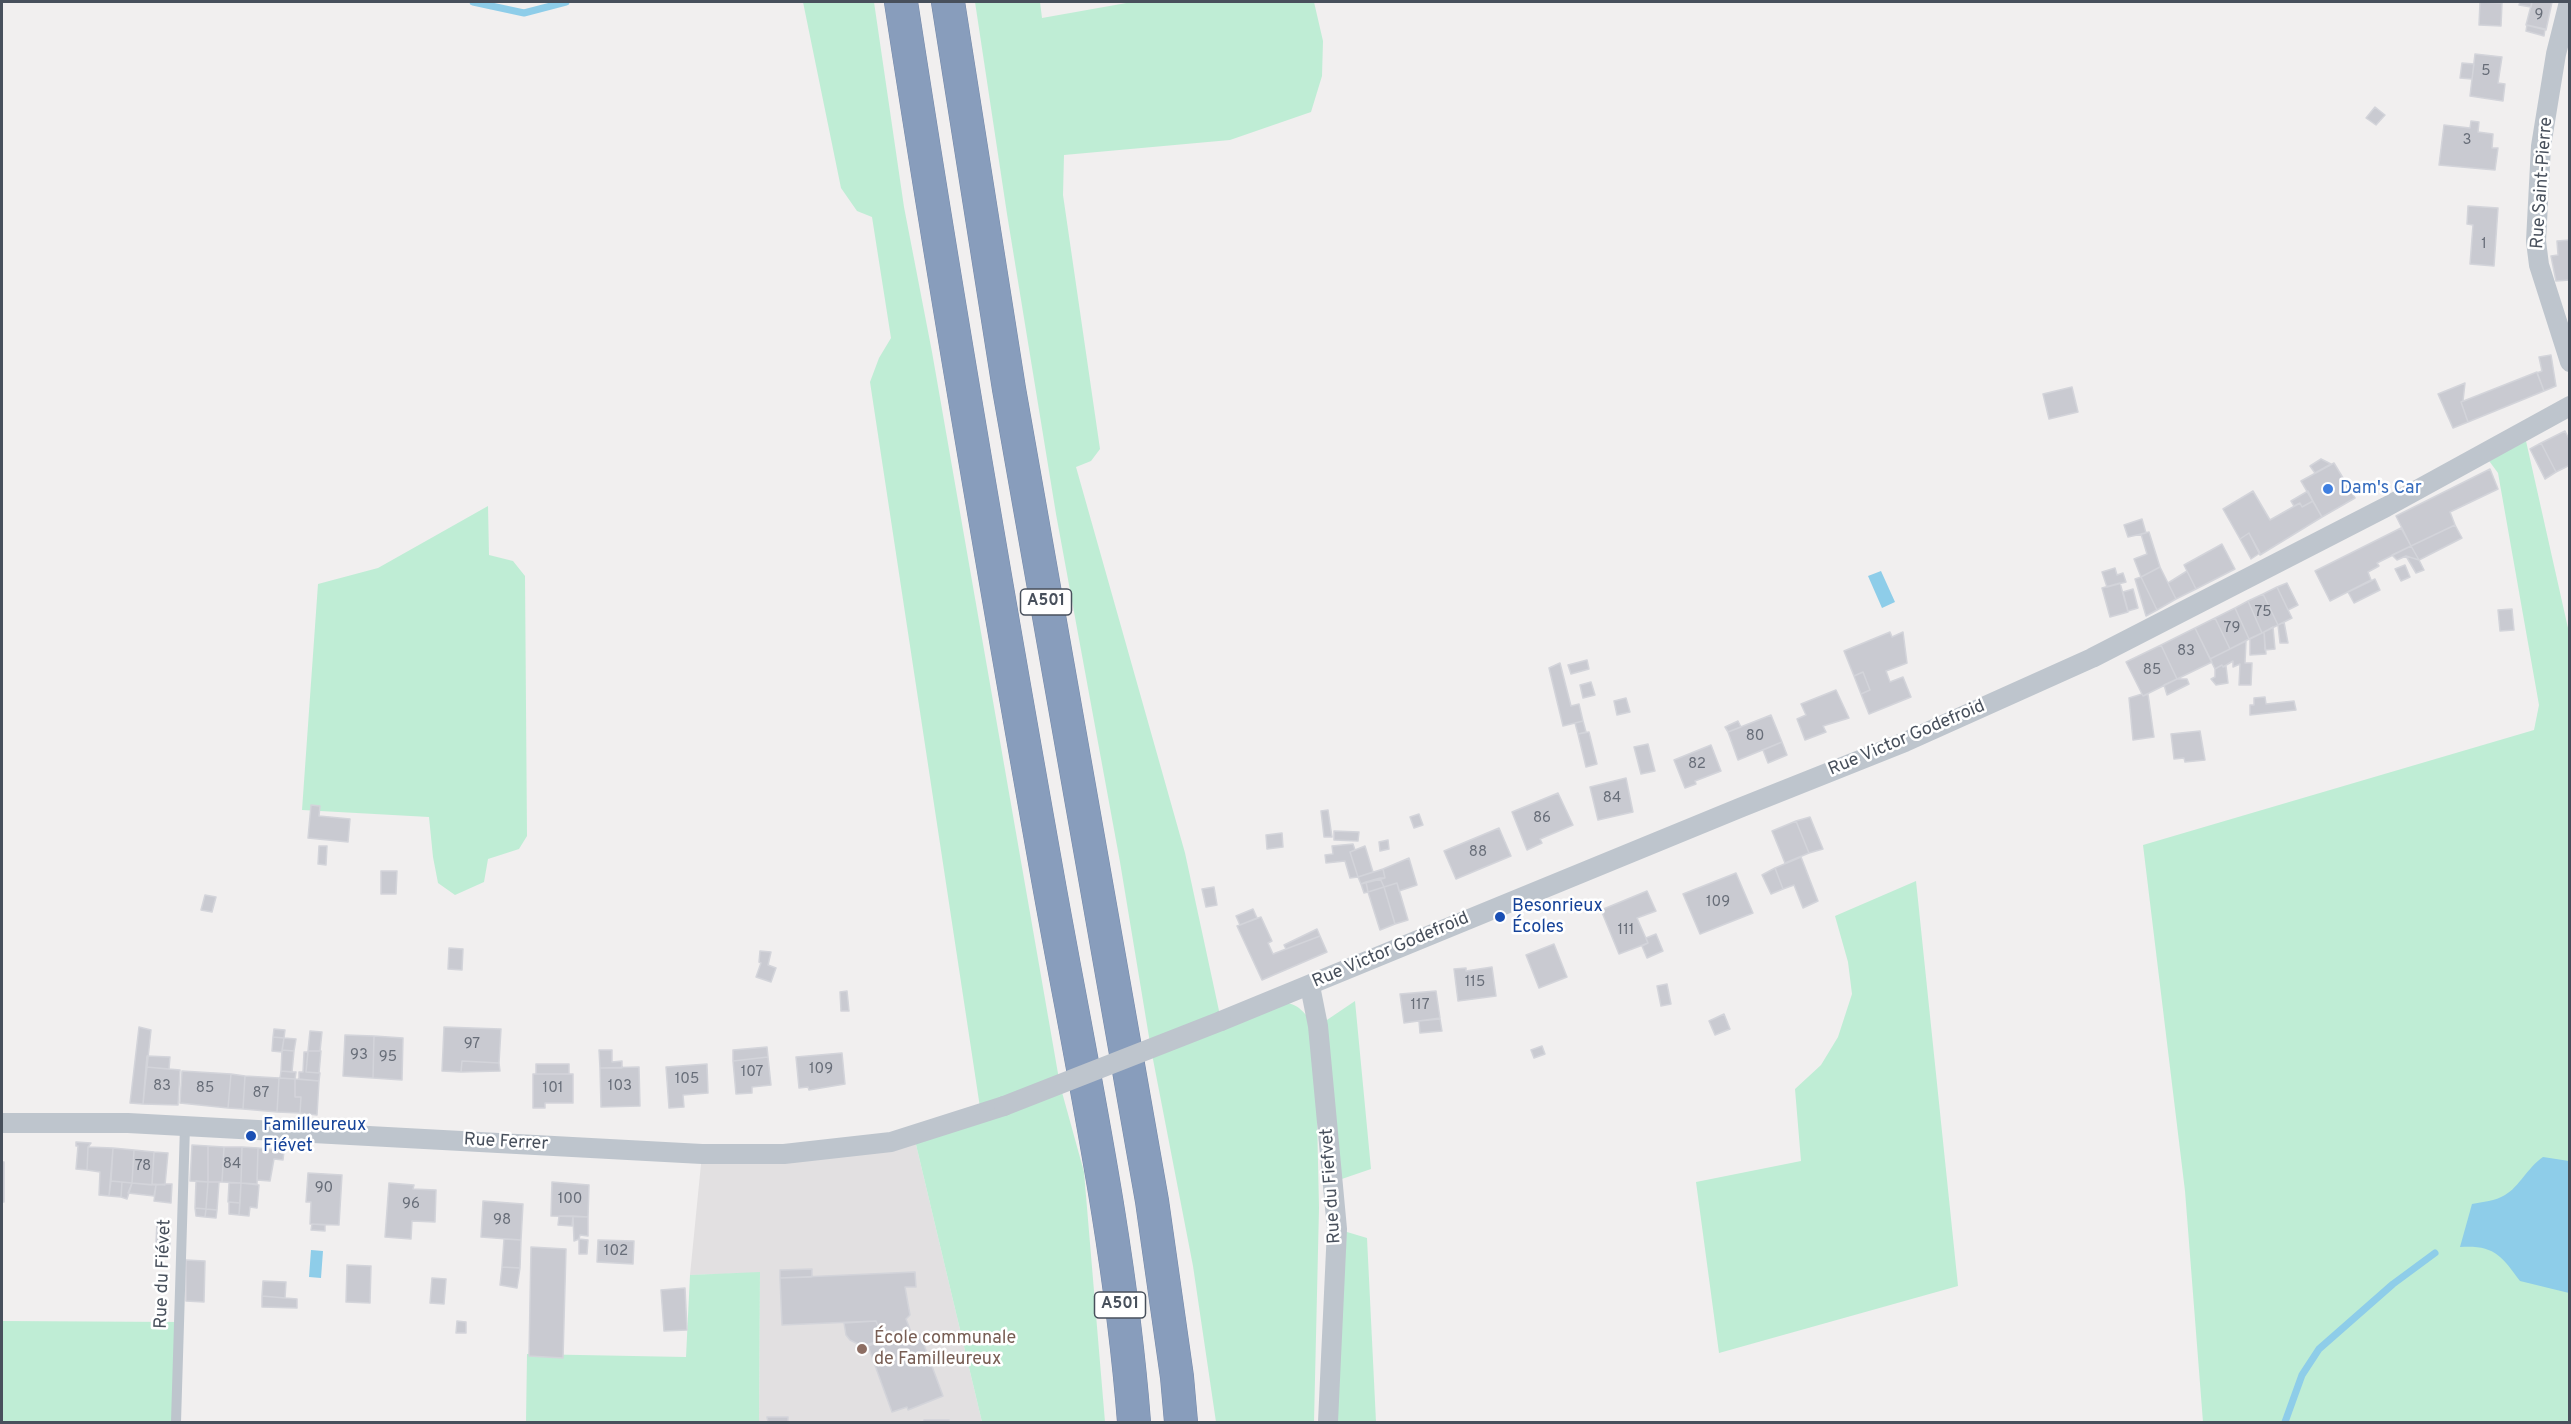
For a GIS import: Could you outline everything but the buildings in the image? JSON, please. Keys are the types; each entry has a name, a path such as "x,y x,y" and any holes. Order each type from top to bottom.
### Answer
{"highway":[{"name":"A501","path":"901,2 930,191 1000,606 1103,1187 1130,1374 1134,1422"},
{"name":"A501","path":"948,2 1009,389 1152,1201 1177,1377 1180,1422"}],"street":[{"name":"Rue Saint-Pierre","path":"2568,2 2556,54 2541,146 2536,241 2539,265 2570,362"},
{"name":"Rue Victor Godefroid","path":"1004,1106 1310,986 1720,815 1905,742 2092,658 2386,507 2570,406"},
{"name":"Rue du Fiefvet","path":"1310,986 1318,1026 1337,1229 1328,1422"},
{"name":"Rue Ferrer","path":"2,1123 185,1126 702,1154 784,1154 891,1142 1004,1106"}],"lane":[{"name":"Rue du Fiévet","path":"176,1422 185,1126"}],"shaded area":[{"name":"École communale de Familleureux","path":"914,1136 982,1422 759,1422 760,1273 690,1275 702,1154"}],"green space":[{"path":"803,2 874,2 904,207 932,352 1060,1085 1084,1172 1105,1422 982,1422 914,1136 981,1114 870,382 879,358 891,338 872,217 857,211 841,188"},
{"path":"975,2 1040,2 1042,18 1132,2 1314,2 1323,41 1322,76 1311,112 1230,140 1064,155 1063,195 1100,449 1091,461 1076,467 1185,853 1221,1020 1260,1005 1281,1002 1299,1008 1315,1025 1319,1208 1314,1422 1216,1422 1193,1266 1151,1049 1120,862 1056,514"},
{"path":"2524,432 2570,637 2569,1422 2203,1422 2185,1191 2143,845 2534,730 2539,705 2498,473 2484,454"},
{"path":"488,506 489,555 513,561 525,576 527,836 519,849 488,859 484,882 455,895 438,883 429,817 302,810 318,584 378,568"},
{"path":"1916,881 1958,1286 1719,1353 1696,1182 1801,1161 1795,1089 1821,1065 1838,1037 1852,994 1848,962 1835,916"},
{"path":"1355,1001 1371,1169 1333,1182 1318,1026"},
{"path":"1337,1229 1367,1238 1376,1422 1328,1422"},
{"path":"760,1272 759,1422 526,1422 527,1354 686,1357 690,1275"},
{"path":"2,1321 179,1322 176,1422 2,1422"}],"water":[{"path":"1881,571 1895,602 1882,608 1868,576"},
{"path":"2543,1157 2569,1161 2569,1293 2520,1281 2502,1258 2489,1250 2460,1247 2472,1204 2505,1195"},
{"path":"311,1250 323,1251 321,1278 309,1277"}],"waterway":[{"path":"473,2 524,13 566,2"},
{"path":"2285,1422 2302,1375 2319,1349 2393,1284 2435,1253"}],"place":[{"name":"Dam's Car","path":"2328,489"},
{"name":"Besonrieux Écoles","path":"1500,917"},
{"name":"Familleureux Fiévet","path":"251,1136"},
{"name":"École communale de Familleureux","path":"862,1349"}]}
